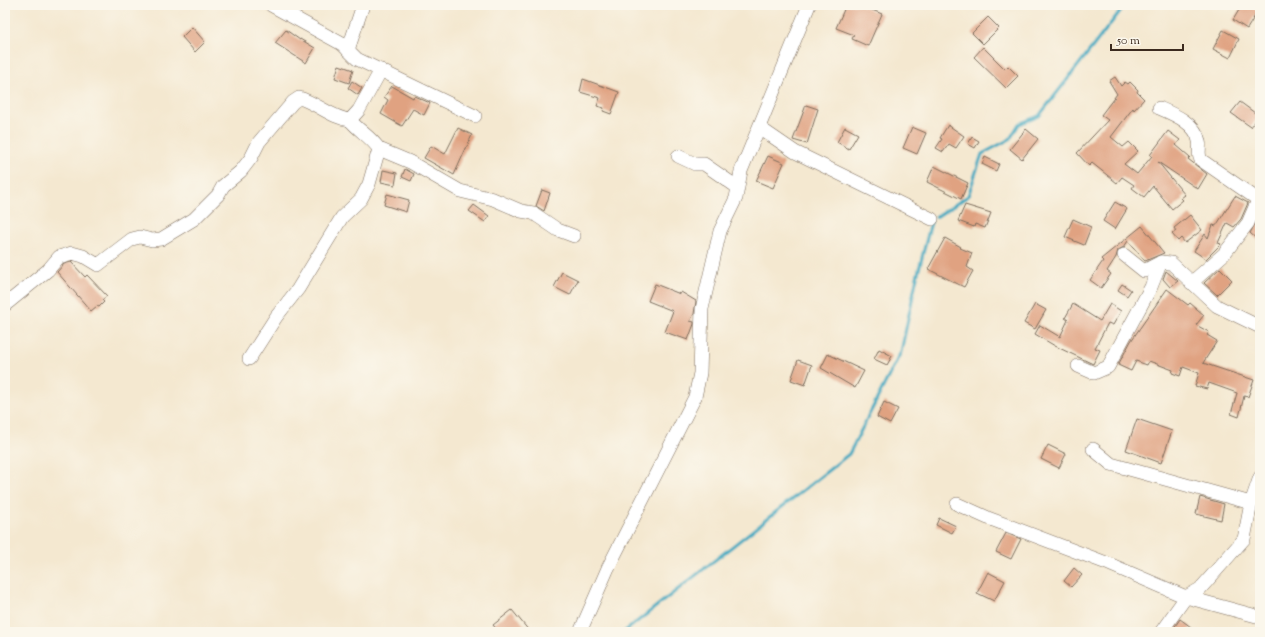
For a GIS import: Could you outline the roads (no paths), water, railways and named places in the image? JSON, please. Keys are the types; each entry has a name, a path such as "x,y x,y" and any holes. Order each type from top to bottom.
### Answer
{"street":[{"path":"272,5 342,44 357,59 475,116"},
{"path":"348,50 363,5"},
{"path":"580,632 608,568 695,397 700,373 702,308 720,231 736,198 741,171 760,128 809,5"},
{"path":"350,120 359,110 381,70"},
{"path":"5,305 48,270 59,257 72,253 83,256 98,264 132,239 140,237 152,240 161,239 194,220 218,195 223,186 241,171 251,158 259,142 277,119 293,102 299,98 309,101 342,119 350,120 357,129 374,142 379,149 410,162 460,191 493,199 521,211 533,213 558,230 574,236"},
{"path":"1159,108 1175,115 1193,128 1200,142 1199,150 1201,160 1259,200 1248,223 1224,254 1191,283"},
{"path":"760,128 795,152 932,219"},
{"path":"249,359 276,317 298,290 342,217 361,199 369,184 379,149"},
{"path":"678,156 695,164 704,164 737,187"},
{"path":"1124,255 1144,271 1161,262 1171,263 1217,306 1260,327"},
{"path":"1078,366 1094,373 1108,367 1151,287 1161,262"},
{"path":"1093,449 1111,464 1251,503"},
{"path":"1161,632 1186,597 1200,589 1244,539 1251,503 1260,477"},
{"path":"957,504 988,518 1109,564 1186,597 1260,617"}],"waterway":[{"path":"936,217 968,196 982,154 1010,139 1019,124 1039,116 1125,5"},
{"path":"624,632 849,454 901,352 916,281 931,222"}]}
